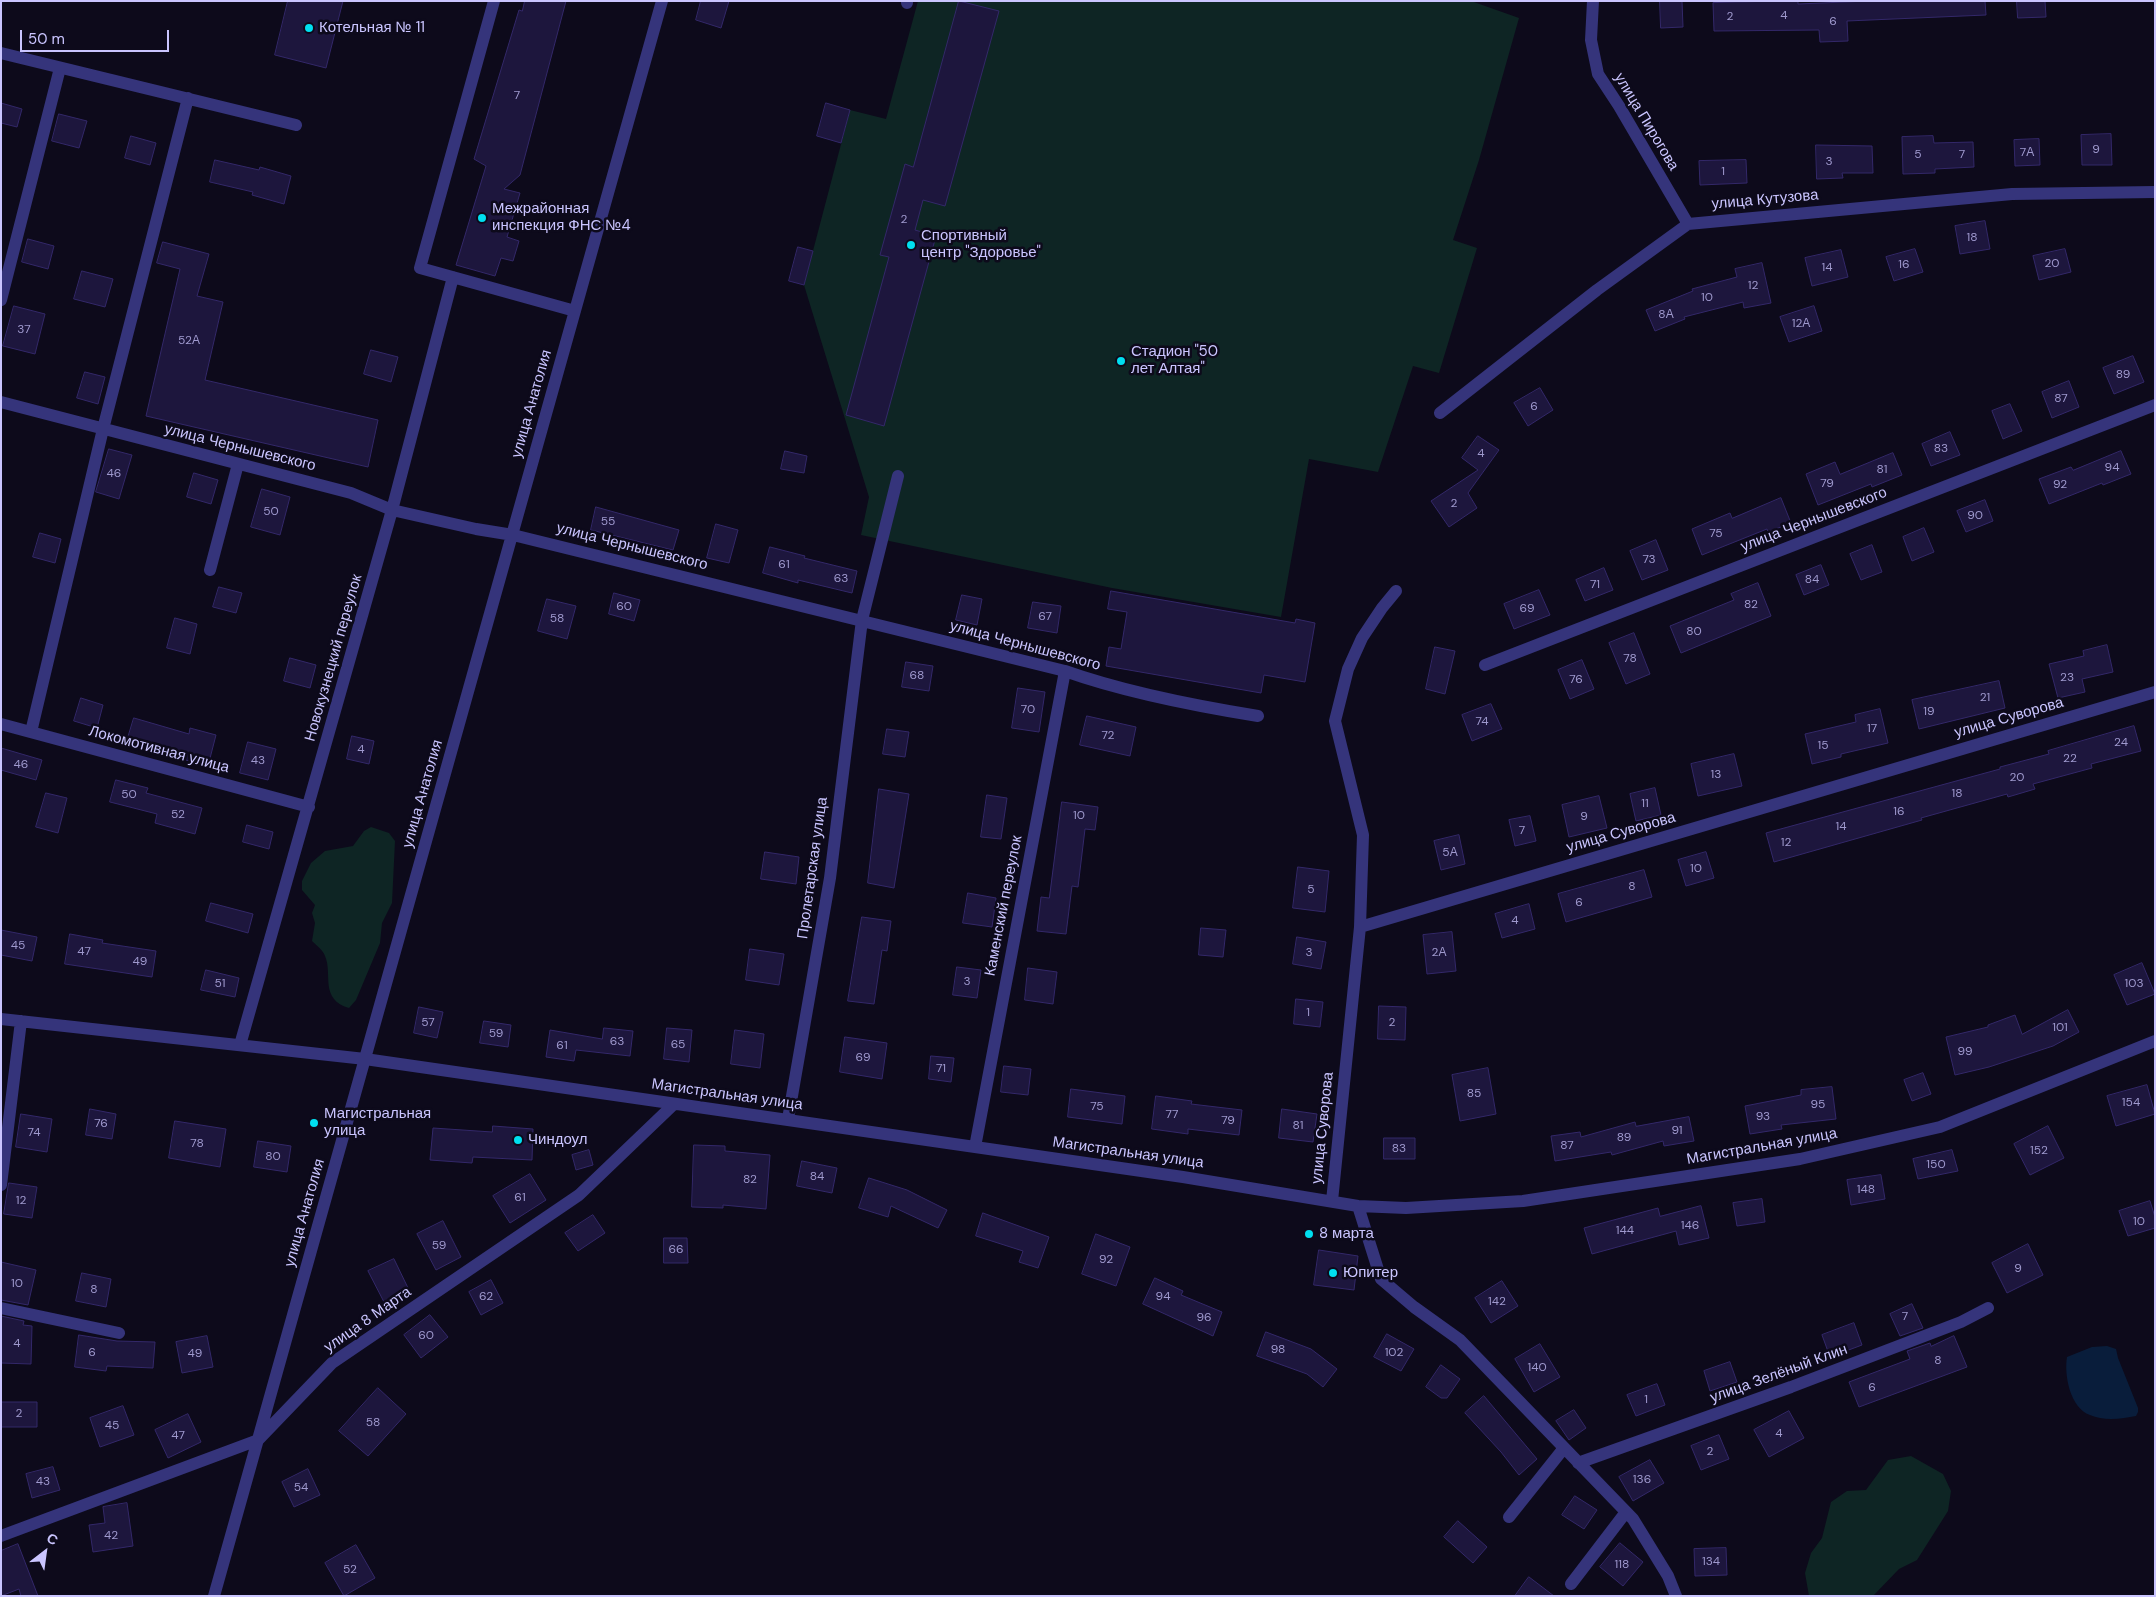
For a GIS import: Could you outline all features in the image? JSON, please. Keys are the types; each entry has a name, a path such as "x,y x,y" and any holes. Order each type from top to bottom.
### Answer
{"street":[{"path":"494,1 420,268 575,311"},
{"name":"улица Анатолия","path":"214,1596 662,1"},
{"name":"улица Пирогова","path":"1593,1 1591,40 1598,74 1619,106 1688,224"},
{"path":"1,53 296,125"},
{"path":"1,300 60,68"},
{"path":"31,732 104,430 188,98"},
{"name":"улица Кутузова","path":"1688,224 2012,194 2155,192"},
{"path":"1440,413 1597,290 1688,224"},
{"name":"Новокузнецкий переулок","path":"240,1045 392,510 453,278"},
{"name":"улица Чернышевского","path":"1,402 351,493 392,510 476,529 513,535 862,620 1065,671 1100,683 1219,710 1258,716"},
{"name":"улица Чернышевского","path":"1485,665 2155,405"},
{"path":"210,570 238,464"},
{"name":"Пролетарская улица","path":"788,1119 830,878 862,620 898,476"},
{"path":"1360,927 1363,835 1335,721 1348,669 1362,638 1396,591"},
{"name":"Каменский переулок","path":"975,1147 1065,671"},
{"name":"улица Суворова","path":"1332,1202 1360,927 2155,692"},
{"name":"Локомотивная улица","path":"1,724 309,807"},
{"name":"Магистральная улица","path":"1,1019 366,1059 673,1105 788,1119 1183,1177 1358,1206 1406,1208 1523,1202 1800,1159 1940,1127 2155,1041"},
{"path":"1,1185 21,1021"},
{"name":"улица 8 Марта","path":"1,1536 258,1440 332,1363 579,1195 673,1105"},
{"path":"1358,1206 1381,1279 1414,1307 1460,1340 1626,1512 1668,1576 1676,1596"},
{"path":"1,1308 119,1333"},
{"name":"улица Зелёный Клин","path":"1578,1463 1791,1387 1961,1322 1988,1308"},
{"path":"1510,1517 1564,1448"},
{"path":"1571,1584 1626,1512"}],"green space":[{"name":"Стадион \"50 лет Алтая\"","path":"918,1 1471,1 1519,18 1479,160 1453,240 1477,248 1439,373 1413,366 1378,472 1309,459 1281,617 1112,588 861,535 869,497 804,285 850,110 886,119"},
{"path":"371,827 389,833 395,841 392,903 382,923 380,943 356,1000 349,1008 334,999 330,992 325,956 312,941 315,923 312,913 315,905 302,890 302,881 311,863 325,851 353,846 364,831"},
{"path":"1911,1456 1943,1474 1951,1491 1948,1511 1917,1560 1899,1569 1873,1596 1809,1596 1805,1573 1811,1553 1822,1538 1831,1502 1847,1491 1866,1490 1888,1460"}],"water":[{"path":"2107,1346 2116,1349 2138,1408 2136,1416 2113,1419 2095,1417 2083,1411 2073,1398 2068,1381 2067,1357 2092,1347"}],"building":[{"name":"Котельная № 11","path":"288,1 343,1 326,68 275,55"},
{"path":"525,1 566,1 520,175 504,189 520,193 507,237 519,241 513,261 501,258 495,276 456,265 486,166 474,159 519,10 522,11"},
{"path":"701,1 729,1 721,28 696,20"},
{"path":"959,1 999,11 945,206 923,200 915,230 936,236 884,426 846,415 889,257 880,255 905,164 913,167"},
{"path":"1660,1 1682,1 1683,27 1661,28"},
{"path":"1798,1 1798,4 1868,1 1985,1 1986,15 1847,21 1848,41 1820,42 1819,30 1714,31 1713,3"},
{"path":"2017,1 2045,1 2046,17 2018,18"},
{"path":"1,103 22,109 17,127 1,123"},
{"path":"826,103 850,110 841,143 817,136"},
{"path":"59,114 87,121 79,148 52,141"},
{"path":"2111,134 2112,165 2082,165 2081,135"},
{"path":"131,136 156,143 150,165 125,158"},
{"path":"1933,136 1934,143 1973,142 1974,167 1935,169 1935,173 1903,174 1902,137"},
{"path":"2039,139 2040,165 2015,166 2014,140"},
{"path":"1816,145 1872,146 1873,173 1842,173 1843,178 1817,179"},
{"path":"215,160 259,170 260,167 291,176 284,204 252,195 253,192 210,182"},
{"path":"1746,160 1747,183 1700,185 1699,161"},
{"path":"1985,221 1990,249 1960,254 1955,226"},
{"path":"28,239 54,246 48,269 22,262"},
{"path":"163,242 209,254 197,296 223,302 205,380 378,420 368,467 146,416 180,269 157,263"},
{"path":"798,247 813,251 804,285 789,281"},
{"path":"1915,249 1923,272 1894,281 1886,257"},
{"path":"2065,249 2071,272 2039,280 2033,256"},
{"path":"1841,250 1848,277 1812,286 1805,258"},
{"path":"1762,263 1771,303 1744,308 1743,302 1684,317 1685,319 1655,331 1646,310 1693,291 1692,289 1737,277 1735,269"},
{"path":"82,271 113,279 105,307 74,299"},
{"path":"14,306 45,314 35,354 3,346"},
{"path":"1814,306 1822,331 1789,342 1780,317"},
{"path":"371,350 398,357 391,382 364,374"},
{"path":"2133,356 2144,382 2114,394 2103,368"},
{"path":"85,372 105,377 98,404 77,398"},
{"path":"2069,381 2079,407 2052,418 2042,392"},
{"path":"1540,388 1553,410 1528,426 1514,403"},
{"path":"2010,404 2022,431 2003,439 1992,411"},
{"path":"1950,432 1960,455 1931,466 1922,444"},
{"path":"1478,436 1499,450 1468,493 1477,508 1449,527 1431,501 1478,470 1462,458"},
{"path":"109,449 132,455 119,499 96,492"},
{"path":"785,451 807,456 804,473 781,469"},
{"path":"2121,451 2131,474 2103,485 2102,483 2049,504 2039,479 2071,467 2073,470"},
{"path":"1893,453 1902,475 1872,487 1871,484 1818,505 1806,474 1835,462 1840,474"},
{"path":"194,473 218,480 211,504 187,497"},
{"path":"262,489 290,497 280,535 251,527"},
{"path":"1781,498 1791,523 1768,532 1767,529 1702,555 1692,529 1730,513 1732,518"},
{"path":"1985,500 1993,521 1966,532 1957,511"},
{"path":"596,507 679,530 673,550 591,530"},
{"path":"716,524 738,530 729,563 707,558"},
{"path":"1924,528 1934,552 1912,561 1903,537"},
{"path":"40,533 61,539 55,563 33,557"},
{"path":"1656,540 1668,570 1642,580 1630,551"},
{"path":"1872,545 1882,572 1861,580 1850,554"},
{"path":"770,547 805,556 804,558 857,571 852,593 798,580 798,583 763,573"},
{"path":"1821,565 1829,585 1804,595 1796,575"},
{"path":"1604,568 1613,590 1585,601 1576,580"},
{"path":"1758,583 1771,616 1681,653 1670,626 1734,600 1731,594"},
{"path":"219,587 242,593 236,613 213,607"},
{"path":"1539,590 1550,615 1514,629 1504,604"},
{"path":"1111,591 1295,623 1296,619 1315,623 1305,682 1264,675 1261,693 1106,666 1109,647 1121,649 1127,612 1108,609"},
{"path":"614,593 640,600 634,621 609,614"},
{"path":"962,595 982,599 977,625 956,620"},
{"path":"547,599 576,606 567,639 538,631"},
{"path":"1033,602 1061,606 1057,633 1028,628"},
{"path":"175,618 197,624 190,654 167,648"},
{"path":"1634,633 1650,674 1626,684 1609,643"},
{"path":"2107,645 2113,672 2082,679 2085,692 2058,698 2049,664 2084,656 2083,651"},
{"path":"1435,647 1455,651 1445,694 1426,689"},
{"path":"290,658 316,665 310,688 284,681"},
{"path":"1582,660 1594,689 1570,699 1558,670"},
{"path":"906,662 933,666 929,691 902,687"},
{"path":"1999,681 2005,708 1919,729 1912,700"},
{"path":"1018,688 1045,692 1039,732 1012,728"},
{"path":"81,698 103,705 97,728 74,721"},
{"path":"1491,704 1502,729 1472,741 1462,715"},
{"path":"1880,709 1888,743 1841,754 1841,757 1812,764 1805,734 1856,722 1855,715"},
{"path":"1087,716 1136,727 1130,756 1080,745"},
{"path":"134,718 189,734 190,728 216,735 208,766 182,759 183,754 128,738"},
{"path":"2134,726 2141,751 2091,764 2092,768 2033,784 2035,789 2008,797 2007,794 1921,818 1922,820 1774,862 1766,833 2000,769 2000,767 2049,754 2048,751"},
{"path":"887,729 909,732 905,757 883,754"},
{"path":"352,736 374,741 369,764 347,759"},
{"path":"248,742 276,749 268,780 240,773"},
{"path":"1,748 42,760 36,780 1,770"},
{"path":"1734,754 1742,786 1698,796 1691,764"},
{"path":"116,780 148,788 146,793 202,808 195,834 155,823 157,814 110,802"},
{"path":"1655,788 1661,815 1636,821 1630,794"},
{"path":"879,789 909,794 894,888 868,883"},
{"path":"46,793 67,798 58,833 36,827"},
{"path":"987,795 1007,798 1001,839 981,837"},
{"path":"1599,796 1607,828 1569,837 1562,805"},
{"path":"1062,802 1098,807 1095,830 1085,829 1078,887 1072,886 1066,934 1037,931 1041,897 1049,898"},
{"path":"1530,816 1536,841 1515,846 1509,820"},
{"path":"247,825 273,832 269,849 243,842"},
{"path":"1459,835 1465,864 1441,870 1434,841"},
{"path":"765,852 799,857 796,884 761,879"},
{"path":"1706,852 1714,878 1686,886 1678,860"},
{"path":"1298,867 1329,871 1325,912 1293,908"},
{"path":"1644,870 1652,897 1566,922 1558,894"},
{"path":"968,893 996,898 992,927 963,923"},
{"path":"211,903 253,914 248,933 206,921"},
{"path":"1529,904 1535,929 1502,938 1495,914"},
{"path":"862,917 891,921 887,951 882,950 874,1004 848,1001"},
{"path":"1201,928 1226,930 1223,957 1199,955"},
{"path":"1,930 37,937 32,961 1,955"},
{"path":"1452,932 1456,971 1427,974 1423,935"},
{"path":"70,934 103,940 102,943 156,951 152,977 65,964"},
{"path":"1297,937 1326,942 1321,969 1293,964"},
{"path":"750,949 784,954 779,985 746,980"},
{"path":"2142,963 2155,994 2127,1005 2114,975"},
{"path":"957,967 981,970 977,998 953,995"},
{"path":"1028,968 1057,972 1053,1004 1025,1000"},
{"path":"206,970 239,978 235,997 201,990"},
{"path":"1296,999 1323,1002 1320,1027 1294,1024"},
{"path":"1379,1006 1406,1007 1405,1040 1378,1039"},
{"path":"419,1007 443,1012 437,1038 414,1033"},
{"path":"2068,1010 2079,1032 2053,1046 1989,1067 1955,1075 1946,1037 1988,1027 1988,1025 2015,1015 2022,1034"},
{"path":"484,1021 511,1025 508,1047 480,1043"},
{"path":"604,1028 633,1031 630,1056 576,1050 574,1061 546,1057 550,1030 602,1039"},
{"path":"667,1028 692,1030 689,1062 664,1059"},
{"path":"735,1030 764,1034 760,1068 731,1064"},
{"path":"845,1037 887,1043 882,1079 840,1072"},
{"path":"931,1056 954,1058 951,1082 929,1079"},
{"path":"1004,1066 1031,1069 1028,1095 1001,1092"},
{"path":"1488,1068 1496,1114 1460,1121 1452,1075"},
{"path":"1923,1073 1931,1094 1912,1101 1904,1080"},
{"path":"2147,1085 2155,1114 2116,1126 2107,1096"},
{"path":"1832,1087 1836,1119 1781,1125 1782,1129 1750,1134 1745,1106 1801,1095 1801,1090"},
{"path":"1071,1089 1125,1096 1122,1124 1068,1117"},
{"path":"1156,1096 1192,1101 1191,1104 1242,1110 1239,1135 1188,1129 1188,1134 1152,1129"},
{"path":"90,1109 116,1114 112,1139 86,1135"},
{"path":"1282,1109 1317,1114 1313,1142 1279,1138"},
{"path":"21,1114 52,1119 47,1152 16,1147"},
{"path":"1689,1117 1694,1141 1664,1146 1663,1141 1612,1155 1611,1152 1555,1161 1551,1136 1580,1132 1581,1137 1635,1122 1636,1126"},
{"path":"175,1121 226,1129 220,1167 169,1158"},
{"path":"493,1126 533,1129 532,1160 473,1157 472,1163 430,1160 433,1128 492,1132"},
{"path":"2048,1126 2064,1158 2030,1175 2014,1144"},
{"path":"1384,1138 1415,1138 1415,1159 1384,1159"},
{"path":"258,1141 291,1146 287,1172 254,1167"},
{"path":"694,1145 725,1146 725,1151 770,1155 766,1209 723,1205 723,1208 692,1207"},
{"path":"589,1150 593,1165 576,1170 572,1155"},
{"path":"1952,1150 1958,1171 1918,1179 1913,1159"},
{"path":"802,1161 837,1168 832,1193 797,1186"},
{"path":"530,1174 546,1200 510,1223 493,1196"},
{"path":"1881,1175 1885,1199 1851,1205 1847,1180"},
{"path":"869,1178 907,1190 947,1210 938,1228 891,1206 888,1217 859,1208"},
{"path":"9,1183 37,1187 32,1218 4,1214"},
{"path":"1762,1199 1765,1222 1737,1226 1733,1203"},
{"path":"2150,1201 2155,1217 2155,1228 2128,1236 2119,1211"},
{"path":"1701,1206 1709,1238 1679,1245 1676,1231 1592,1254 1584,1228 1658,1208 1660,1216"},
{"path":"983,1213 1049,1237 1038,1268 1019,1262 1023,1251 976,1236"},
{"path":"593,1215 605,1233 578,1251 565,1233"},
{"path":"443,1221 461,1257 436,1270 417,1234"},
{"path":"1096,1234 1130,1247 1116,1286 1082,1274"},
{"path":"664,1238 687,1238 688,1263 664,1263"},
{"path":"2028,1244 2043,1275 2007,1293 1992,1263"},
{"path":"1319,1250 1358,1256 1354,1290 1314,1285"},
{"path":"394,1259 409,1290 384,1302 368,1271"},
{"path":"1,1262 36,1270 28,1305 1,1300"},
{"path":"82,1273 111,1279 106,1307 76,1301"},
{"path":"1155,1278 1183,1291 1181,1295 1222,1312 1213,1336 1143,1304"},
{"path":"491,1280 503,1303 481,1315 469,1292"},
{"path":"1502,1281 1518,1306 1491,1323 1475,1298"},
{"path":"1912,1304 1923,1328 1900,1336 1890,1314"},
{"path":"430,1315 448,1337 421,1358 404,1335"},
{"path":"1,1316 24,1321 23,1325 32,1326 31,1364 1,1363"},
{"path":"1854,1323 1862,1345 1830,1357 1822,1335"},
{"path":"1266,1332 1311,1349 1337,1369 1323,1387 1307,1374 1257,1356"},
{"path":"1387,1334 1414,1349 1401,1371 1374,1357"},
{"path":"79,1335 117,1341 155,1342 153,1368 107,1366 106,1371 75,1367"},
{"path":"207,1336 213,1367 182,1373 176,1342"},
{"path":"1954,1336 1967,1367 1859,1407 1849,1382 1910,1359 1907,1351 1930,1343 1931,1346"},
{"path":"1540,1344 1560,1377 1534,1392 1515,1359"},
{"path":"1730,1362 1737,1382 1710,1391 1704,1371"},
{"path":"1441,1365 1460,1379 1447,1398 1441,1398 1426,1387"},
{"path":"1657,1384 1665,1405 1636,1416 1627,1395"},
{"path":"378,1388 406,1414 368,1456 339,1431"},
{"path":"1484,1396 1537,1459 1519,1475 1501,1452 1465,1413"},
{"path":"1,1402 37,1402 37,1427 2,1427"},
{"path":"123,1406 134,1435 100,1447 90,1418"},
{"path":"1574,1410 1586,1428 1569,1440 1556,1421"},
{"path":"1789,1411 1804,1438 1769,1457 1754,1430"},
{"path":"188,1414 201,1442 168,1458 155,1430"},
{"path":"1719,1435 1729,1459 1701,1470 1691,1446"},
{"path":"1650,1460 1664,1483 1633,1501 1619,1477"},
{"path":"53,1467 60,1490 32,1498 26,1474"},
{"path":"308,1469 320,1495 294,1507 282,1482"},
{"path":"1575,1496 1597,1510 1584,1529 1562,1515"},
{"path":"127,1503 133,1546 93,1552 89,1525 105,1523 103,1507"},
{"path":"1458,1521 1487,1547 1473,1563 1444,1537"},
{"path":"1620,1543 1643,1562 1623,1586 1600,1567"},
{"path":"18,1544 38,1596 21,1596 19,1589 1,1596 1,1551"},
{"path":"356,1545 375,1578 344,1596 325,1563"},
{"path":"1726,1548 1727,1575 1695,1576 1694,1549"},
{"path":"1529,1577 1554,1596 1515,1596"}],"place":[{"name":"Котельная № 11","path":"309,28"},
{"name":"Межрайонная инспекция ФНС №4","path":"482,218"},
{"name":"Спортивный центр \"Здоровье\"","path":"911,245"},
{"name":"Стадион \"50 лет Алтая\"","path":"1121,361"},
{"name":"Магистральная улица","path":"314,1123"},
{"name":"Чиндоул","path":"518,1140"},
{"name":"8 марта","path":"1309,1234"},
{"name":"Юпитер","path":"1333,1273"}]}
